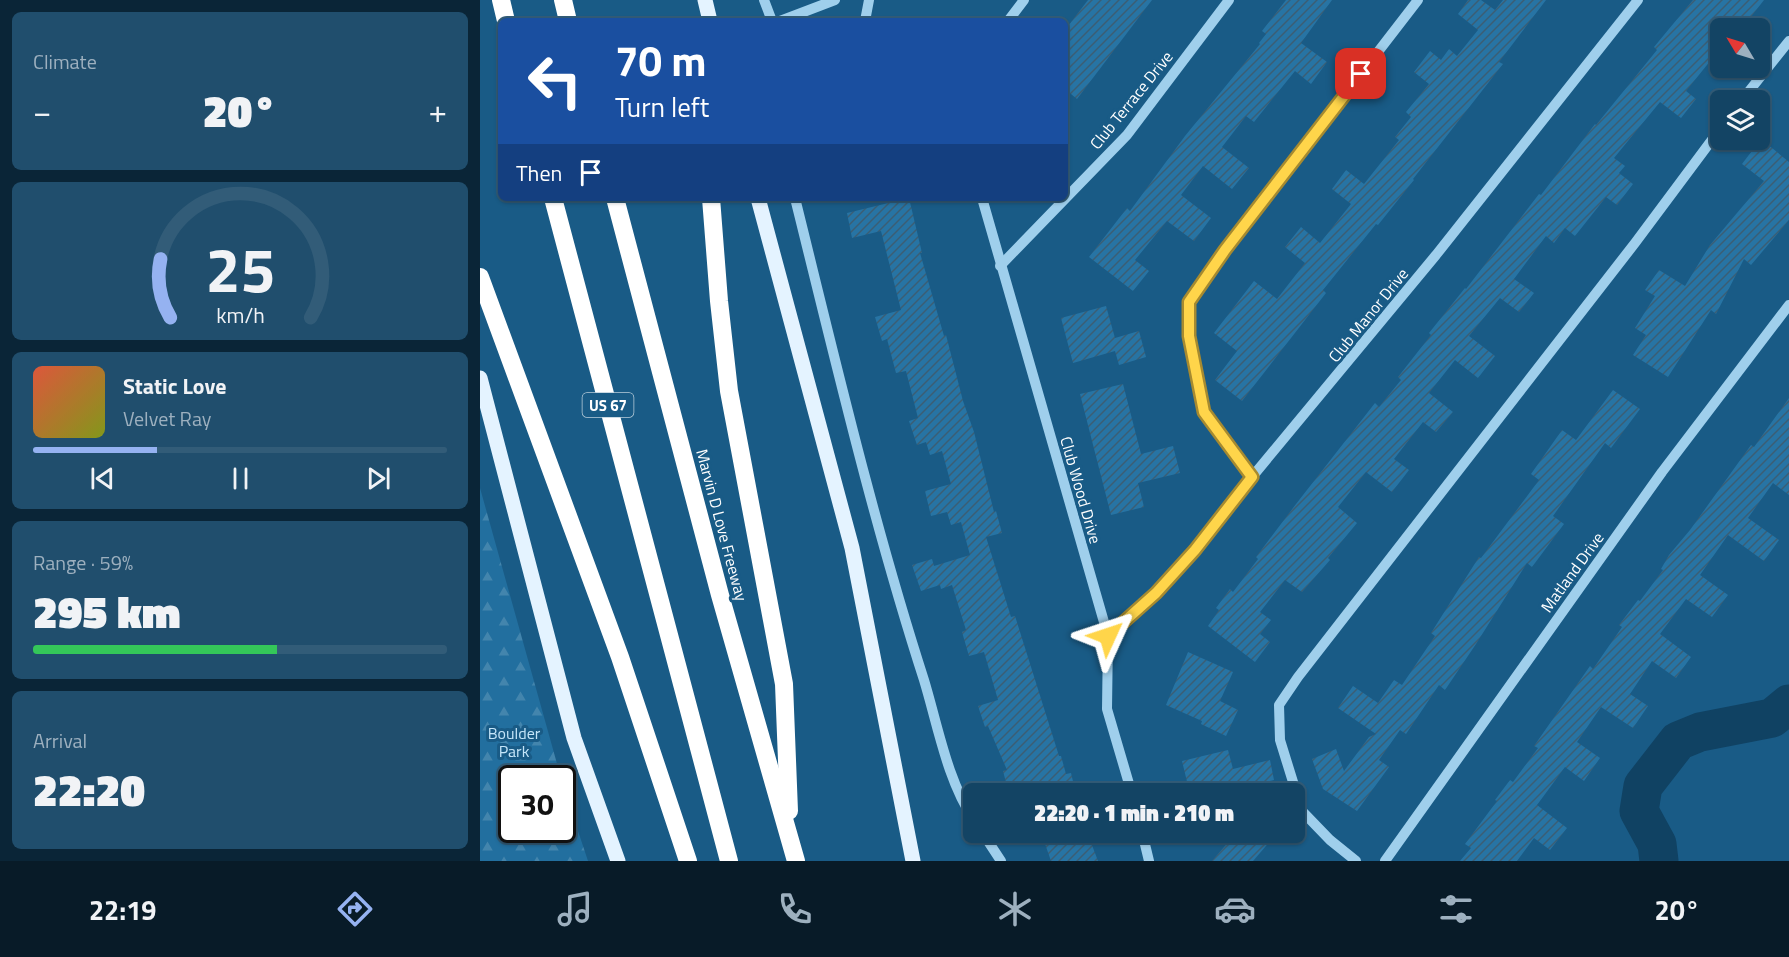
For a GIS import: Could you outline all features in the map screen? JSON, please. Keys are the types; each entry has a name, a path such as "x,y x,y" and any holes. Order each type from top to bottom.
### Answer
{"highway":[{"path":"501,0 505,18"},
{"path":"563,0 567,18"},
{"name":"US 67","path":"554,201 729,861"},
{"name":"Marvin D Love Freeway","path":"616,201 720,595 796,861"},
{"path":"711,201 729,391 784,684 790,839"},
{"path":"480,277 620,657 688,861"}],"main road":[{"path":"705,0 709,18"},
{"path":"759,201 852,548 913,861"},
{"path":"480,378 574,738 618,861"}],"street":[{"path":"764,0 771,18"},
{"path":"788,18 835,0"},
{"path":"866,18 869,0"},
{"path":"1010,18 1024,0"},
{"name":"Club Terrace Drive","path":"1068,196 1127,135 1229,0"},
{"path":"1252,477 1204,412 1189,336 1189,302 1225,250 1418,0"},
{"name":"Club Manor Drive","path":"1108,636 1156,593 1195,550 1252,477 1436,255 1638,0"},
{"path":"1750,90 1789,41"},
{"path":"1356,861 1330,840 1302,811 1280,740 1279,705 1298,677 1635,243 1710,142"},
{"path":"796,201 907,627 938,724 951,777 963,799"},
{"name":"Club Wood Drive","path":"983,201 1108,636 1107,709 1129,783"},
{"name":"Club Terrace Drive","path":"1000,266 1063,201"},
{"name":"Matland Drive","path":"1384,861 1655,482 1789,305"},
{"path":"989,843 1001,861"},
{"path":"1145,843 1149,861"}],"green space":[{"name":"Boulder Park","path":"480,488 557,765 498,765 498,843 576,843 576,825 588,861 480,861"}],"building":[{"path":"1088,0 1152,0 1077,99 1068,92 1068,26"},
{"path":"1286,0 1332,0 1301,43 1327,62 1311,84 1295,71 1254,122 1246,116 1222,147 1249,168 1232,189 1203,166 1181,195 1211,218 1194,241 1167,221 1135,260 1149,271 1133,291 1089,257 1127,208 1130,211 1185,136 1260,44 1266,34 1262,31"},
{"path":"1468,0 1481,0 1495,10 1503,0 1546,0 1499,62 1503,64 1414,180 1323,290 1326,293 1242,401 1215,380 1237,351 1214,333 1254,281 1277,299 1305,263 1285,247 1301,227 1320,243 1351,204 1332,189 1346,170 1364,184 1399,140 1395,137 1411,117 1406,112 1429,84 1414,72 1430,51 1441,60 1449,49 1457,56 1478,30 1458,14"},
{"path":"1693,0 1764,0 1750,18 1710,18 1710,61 1686,91 1696,99 1681,118 1660,102 1614,158 1625,166 1619,173 1633,184 1617,205 1606,197 1575,236 1565,228 1554,243 1546,236 1514,279 1534,293 1519,312 1500,298 1469,336 1495,356 1478,378 1455,360 1429,393 1453,412 1436,432 1423,422 1394,459 1409,470 1392,492 1366,472 1338,507 1357,523 1328,558 1330,560 1302,592 1285,580 1260,612 1271,620 1260,634 1270,642 1255,662 1208,626 1219,610 1216,608 1230,589 1233,592 1258,559 1256,557 1375,403 1379,407 1401,380 1398,377 1431,335 1429,333 1539,194 1541,195 1595,124 1657,50 1654,47"},
{"path":"1770,146 1789,162 1789,220 1751,265 1744,259 1716,314 1711,310 1668,377 1633,355 1646,335 1635,328 1655,296 1645,290 1659,270 1685,286 1710,245 1764,181 1742,164 1753,150 1770,150"},
{"path":"897,201 910,201 922,253 920,253 944,336 946,335 994,512 996,511 1002,533 986,537 1011,617 1015,616 1059,756 1061,756 1066,774 1071,773 1073,783 1006,783 1003,771 1007,770 988,726 985,727 978,706 998,700 984,652 969,656 962,632 966,630 952,585 941,589 940,585 921,591 912,565 932,559 934,566 970,555 961,522 951,525 947,512 931,516 925,491 951,484 942,451 930,455 926,442 917,445 909,421 918,418 906,371 896,373 887,339 882,341 875,317 901,310 881,231 852,238 847,213"},
{"path":"1106,306 1115,338 1139,331 1146,357 1119,365 1115,351 1073,363 1061,318"},
{"path":"1123,384 1141,454 1173,446 1180,473 1138,483 1144,507 1111,515 1080,394"},
{"path":"1613,390 1640,409 1611,448 1605,443 1553,516 1564,524 1532,567 1527,563 1445,690 1439,685 1406,734 1400,730 1379,760 1389,767 1357,811 1323,789 1312,759 1336,749 1344,771 1369,737 1376,734 1338,708 1353,686 1378,703 1394,680 1402,685 1435,636 1431,633 1479,557 1481,558 1539,480 1531,474 1562,430 1576,440"},
{"path":"1789,398 1789,495 1773,483 1748,518 1779,540 1764,561 1728,535 1700,575 1728,595 1712,617 1686,599 1660,634 1691,657 1676,678 1652,661 1630,694 1648,706 1633,728 1601,707 1577,742 1600,758 1584,781 1565,767 1537,805 1567,828 1550,850 1534,838 1517,861 1460,861 1471,848 1465,844 1510,780 1513,782 1538,748 1534,746 1590,666 1593,669 1622,627 1619,625 1638,600 1640,601 1663,570 1661,569 1669,555 1690,530 1751,445 1754,447"},
{"path":"1188,652 1233,672 1220,701 1238,710 1226,736 1201,724 1202,721 1166,705"},
{"path":"1228,750 1233,769 1270,760 1274,780 1261,783 1187,783 1182,761"},
{"path":"1045,843 1091,843 1098,861 1051,861"},
{"path":"1228,843 1269,843 1253,861 1212,861"}],"waterway":[{"path":"1659,861 1657,844 1639,811 1643,786 1678,741 1700,732 1772,718 1789,704"}],"route":[{"path":"1108,636 1156,593 1195,550 1252,477 1204,412 1189,336 1189,302 1225,250 1361,74"}]}
